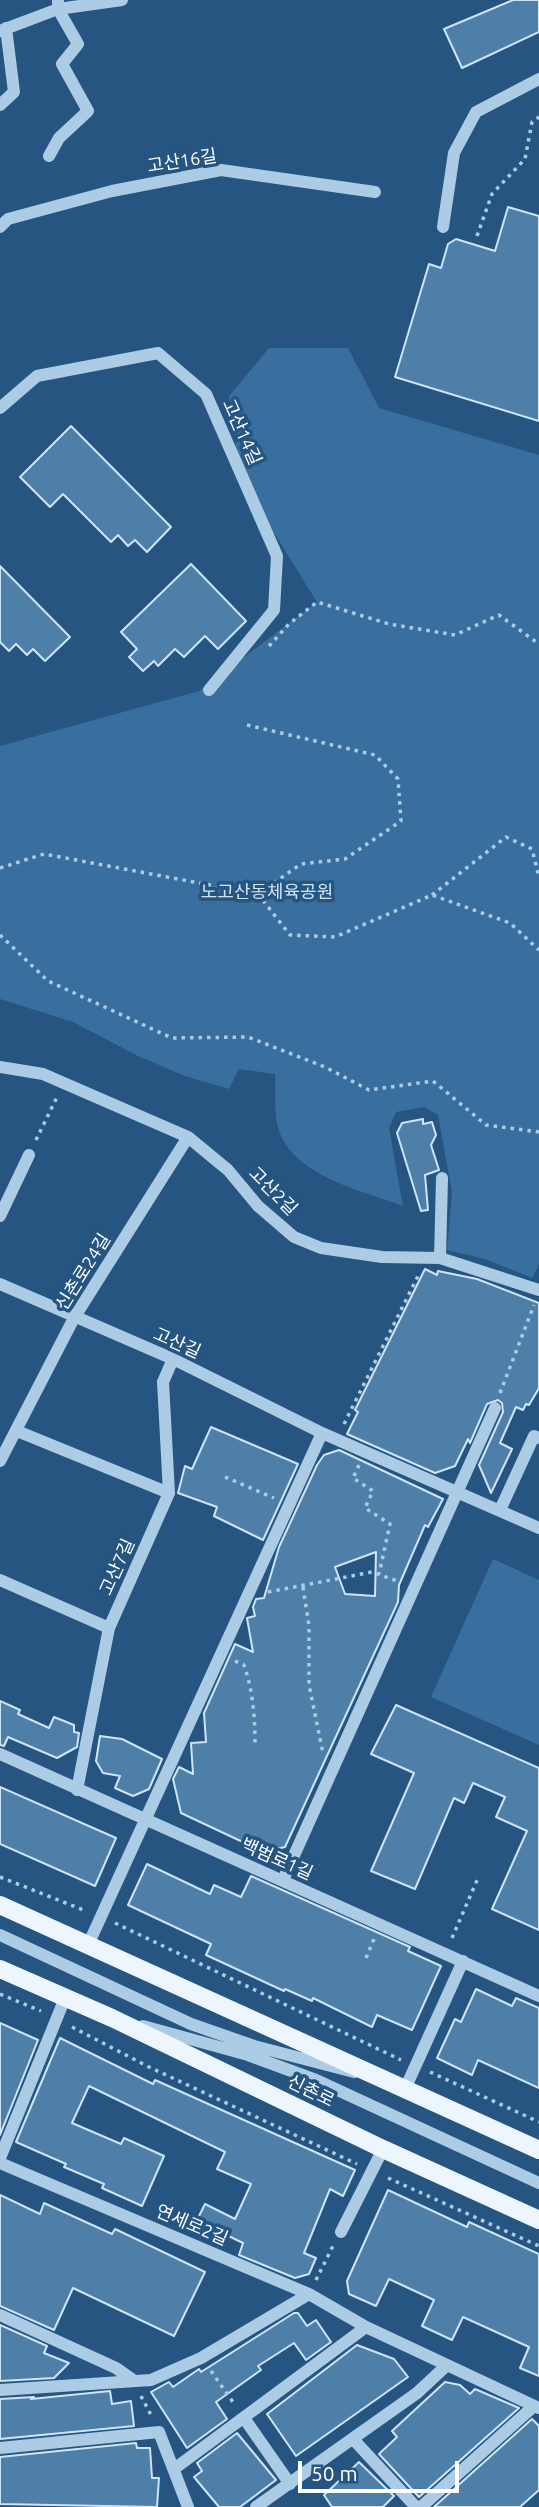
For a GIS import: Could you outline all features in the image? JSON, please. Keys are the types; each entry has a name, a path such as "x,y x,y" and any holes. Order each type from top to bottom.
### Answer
{"main road":[{"path":"0,1905 377,2079 539,2150"},
{"name":"신촌로","path":"0,1969 112,2018 383,2150 539,2220"}],"street":[{"path":"0,105 14,92 3,29 40,16 58,4 122,0"},
{"path":"49,156 59,138 88,111 62,64 78,44 58,4"},
{"path":"443,227 454,153 476,112 539,79"},
{"name":"고산16길","path":"0,227 8,219 112,191 221,170 375,192"},
{"name":"고산14길","path":"0,408 37,376 158,353 206,394 277,556 274,610 209,690"},
{"name":"고산2길","path":"0,1067 43,1074 188,1137 228,1170 258,1206 295,1237 321,1248 359,1256 434,1258 537,1290"},
{"name":"신촌로24길","path":"0,1461 74,1318 188,1137"},
{"path":"0,1216 30,1155"},
{"path":"434,1258 442,1178"},
{"name":"고산길","path":"0,1284 173,1359 322,1433 539,1528"},
{"name":"고산7길","path":"77,1790 110,1628 169,1493 163,1382 173,1359"},
{"path":"283,1880 495,1408"},
{"path":"17,1431 169,1493"},
{"path":"88,1945 322,1433"},
{"path":"500,1510 534,1436 539,1438"},
{"path":"0,1580 110,1628"},
{"name":"백범로1길","path":"0,1754 539,1996"},
{"path":"0,1936 191,2025 254,2046 377,2079"},
{"path":"405,2089 463,1961"},
{"path":"0,2160 65,1998"},
{"path":"112,2018 248,2056 316,2080 539,2183"},
{"path":"341,2232 383,2150"},
{"name":"연세로2길","path":"0,2160 309,2294 366,2327 536,2407 418,2507"},
{"path":"0,2390 151,2380 201,2358 309,2294"},
{"path":"0,2315 116,2368 133,2380"},
{"path":"174,2469 366,2327"},
{"path":"256,2507 416,2393 446,2366"},
{"path":"244,2418 290,2484"},
{"path":"0,2448 159,2432 188,2507"},
{"path":"353,2439 418,2507"}],"path":[{"path":"477,236 492,194 525,159 532,122 539,117"},
{"path":"264,652 289,624 317,602 389,624 455,635 499,615 539,644"},
{"path":"247,724 375,755 398,779 401,821 345,859 301,864 258,894"},
{"path":"0,868 44,854 258,894 290,935 335,936 432,895 506,837 532,849 539,877"},
{"path":"432,895 510,923 539,950"},
{"path":"0,935 48,981 172,1038 248,1037 325,1067 369,1090 433,1081 486,1125 539,1132"},
{"path":"30,1155 64,1083"},
{"path":"337,1438 434,1258"},
{"path":"495,1408 537,1290"},
{"path":"366,1451 353,1478 373,1492 365,1508 390,1524 379,1574"},
{"path":"225,1476 289,1504"},
{"path":"249,1591 277,1592 372,1572 414,1589"},
{"path":"303,1587 309,1626 309,1685 321,1752 337,1762"},
{"path":"221,1654 244,1665 255,1716 255,1744"},
{"path":"0,1877 88,1912"},
{"path":"452,1937 478,1878"},
{"path":"115,1923 407,2063"},
{"path":"0,1994 43,2012"},
{"path":"72,2027 149,2067 357,2164"},
{"path":"428,2071 539,2122"},
{"path":"382,2175 539,2246"},
{"path":"309,2294 341,2232"},
{"path":"201,2358 244,2418"},
{"path":"133,2380 159,2432"}],"green space":[{"name":"노고산동체육공원","path":"269,348 348,348 379,408 539,455 539,1264 532,1278 485,1259 447,1250 452,1193 438,1115 424,1107 396,1112 389,1128 403,1206 328,1178 295,1156 284,1141 277,1123 275,1074 239,1069 229,1089 185,1076 138,1056 73,1022 0,999 0,746 199,691 317,602 241,480 229,396"},
{"path":"493,1559 539,1580 539,1745 431,1697"}],"building":[{"path":"513,0 539,0 539,32 462,68 444,29"},
{"path":"508,207 539,216 539,421 395,377 429,264 441,268 448,244 456,239 495,251"},
{"path":"71,426 171,527 147,552 135,540 128,546 118,535 111,542 63,494 50,507 20,477"},
{"path":"191,564 246,621 218,649 205,636 184,657 175,649 158,666 154,661 143,671 129,657 137,649 121,632"},
{"path":"0,566 70,637 45,661 33,649 27,655 16,644 9,651 0,642"},
{"path":"423,1119 423,1124 432,1122 436,1135 431,1145 439,1170 425,1175 428,1210 421,1211 397,1133 402,1123"},
{"path":"425,1269 437,1275 438,1271 477,1279 539,1303 539,1388 523,1410 516,1407 500,1443 512,1449 491,1493 479,1465 503,1412 502,1403 498,1400 487,1404 470,1443 468,1439 455,1466 435,1473 347,1434 358,1412 355,1410"},
{"path":"211,1427 298,1464 263,1540 214,1516 217,1507 178,1493 185,1466 192,1469"},
{"path":"339,1450 443,1499 428,1527 425,1525 399,1585 398,1602 285,1847 264,1852 181,1813 173,1779 179,1767 193,1774 191,1743 206,1742 204,1713 235,1644 253,1652 247,1618 255,1616 253,1607 256,1599 264,1598 279,1547 324,1455","holes":["376,1552 375,1596 345,1594 335,1567"]},
{"path":"0,1701 20,1710 18,1714 49,1728 54,1717 74,1725 74,1732 79,1733 77,1747 57,1758 8,1737 4,1746 0,1745"},
{"path":"396,1705 539,1768 539,1930 492,1909 527,1831 496,1817 505,1797 473,1783 464,1803 454,1798 415,1889 371,1871 414,1773 371,1754"},
{"path":"100,1736 122,1739 162,1759 149,1789 133,1796 115,1788 120,1776 103,1773 96,1761"},
{"path":"0,1787 116,1838 95,1886 0,1844"},
{"path":"147,1864 210,1894 214,1885 241,1897 251,1876 410,1947 408,1951 441,1966 412,2030 377,2015 372,2027 313,1998 312,2001 285,1989 284,1991 206,1955 211,1944 128,1905"},
{"path":"476,1989 512,2006 516,1998 539,2008 539,2088 478,2060 472,2075 437,2058 455,2019 461,2022"},
{"path":"0,2023 38,2040 0,2135"},
{"path":"60,2038 153,2084 155,2080 355,2170 343,2196 330,2189 304,2253 316,2258 309,2274 295,2278 239,2255 243,2243 214,2229 211,2234 194,2226 205,2204 235,2219 251,2184 217,2169 225,2152 89,2086 72,2123 121,2144 124,2138 164,2156 142,2206 102,2188 104,2184 64,2167 66,2164 16,2142"},
{"path":"388,2190 467,2227 469,2222 539,2254 539,2376 520,2368 529,2347 463,2317 452,2340 422,2326 434,2300 389,2279 376,2306 349,2294 347,2281"},
{"path":"0,2195 40,2214 44,2203 112,2234 115,2229 205,2272 174,2336 73,2288 54,2330 0,2306"},
{"path":"298,2313 307,2326 316,2320 331,2342 306,2360 294,2343 258,2366 261,2370 216,2402 227,2419 187,2448 151,2392 169,2382 173,2387 199,2369 201,2372"},
{"path":"0,2325 47,2346 44,2353 69,2363 54,2378 0,2381"},
{"path":"357,2345 394,2359 408,2377 296,2456 267,2414"},
{"path":"445,2382 460,2385 470,2394 475,2389 519,2408 419,2497 379,2454 397,2437 392,2431"},
{"path":"110,2391 112,2404 131,2401 134,2426 0,2439 0,2399 34,2397 31,2399"},
{"path":"532,2419 539,2426 539,2490 520,2507 434,2507"},
{"path":"237,2433 276,2480 240,2507 219,2507 194,2477 202,2471 197,2463"},
{"path":"136,2443 137,2448 150,2448 152,2478 159,2478 157,2507 0,2504 0,2457"},
{"path":"359,2462 394,2496 383,2507 332,2507 324,2495"}]}
